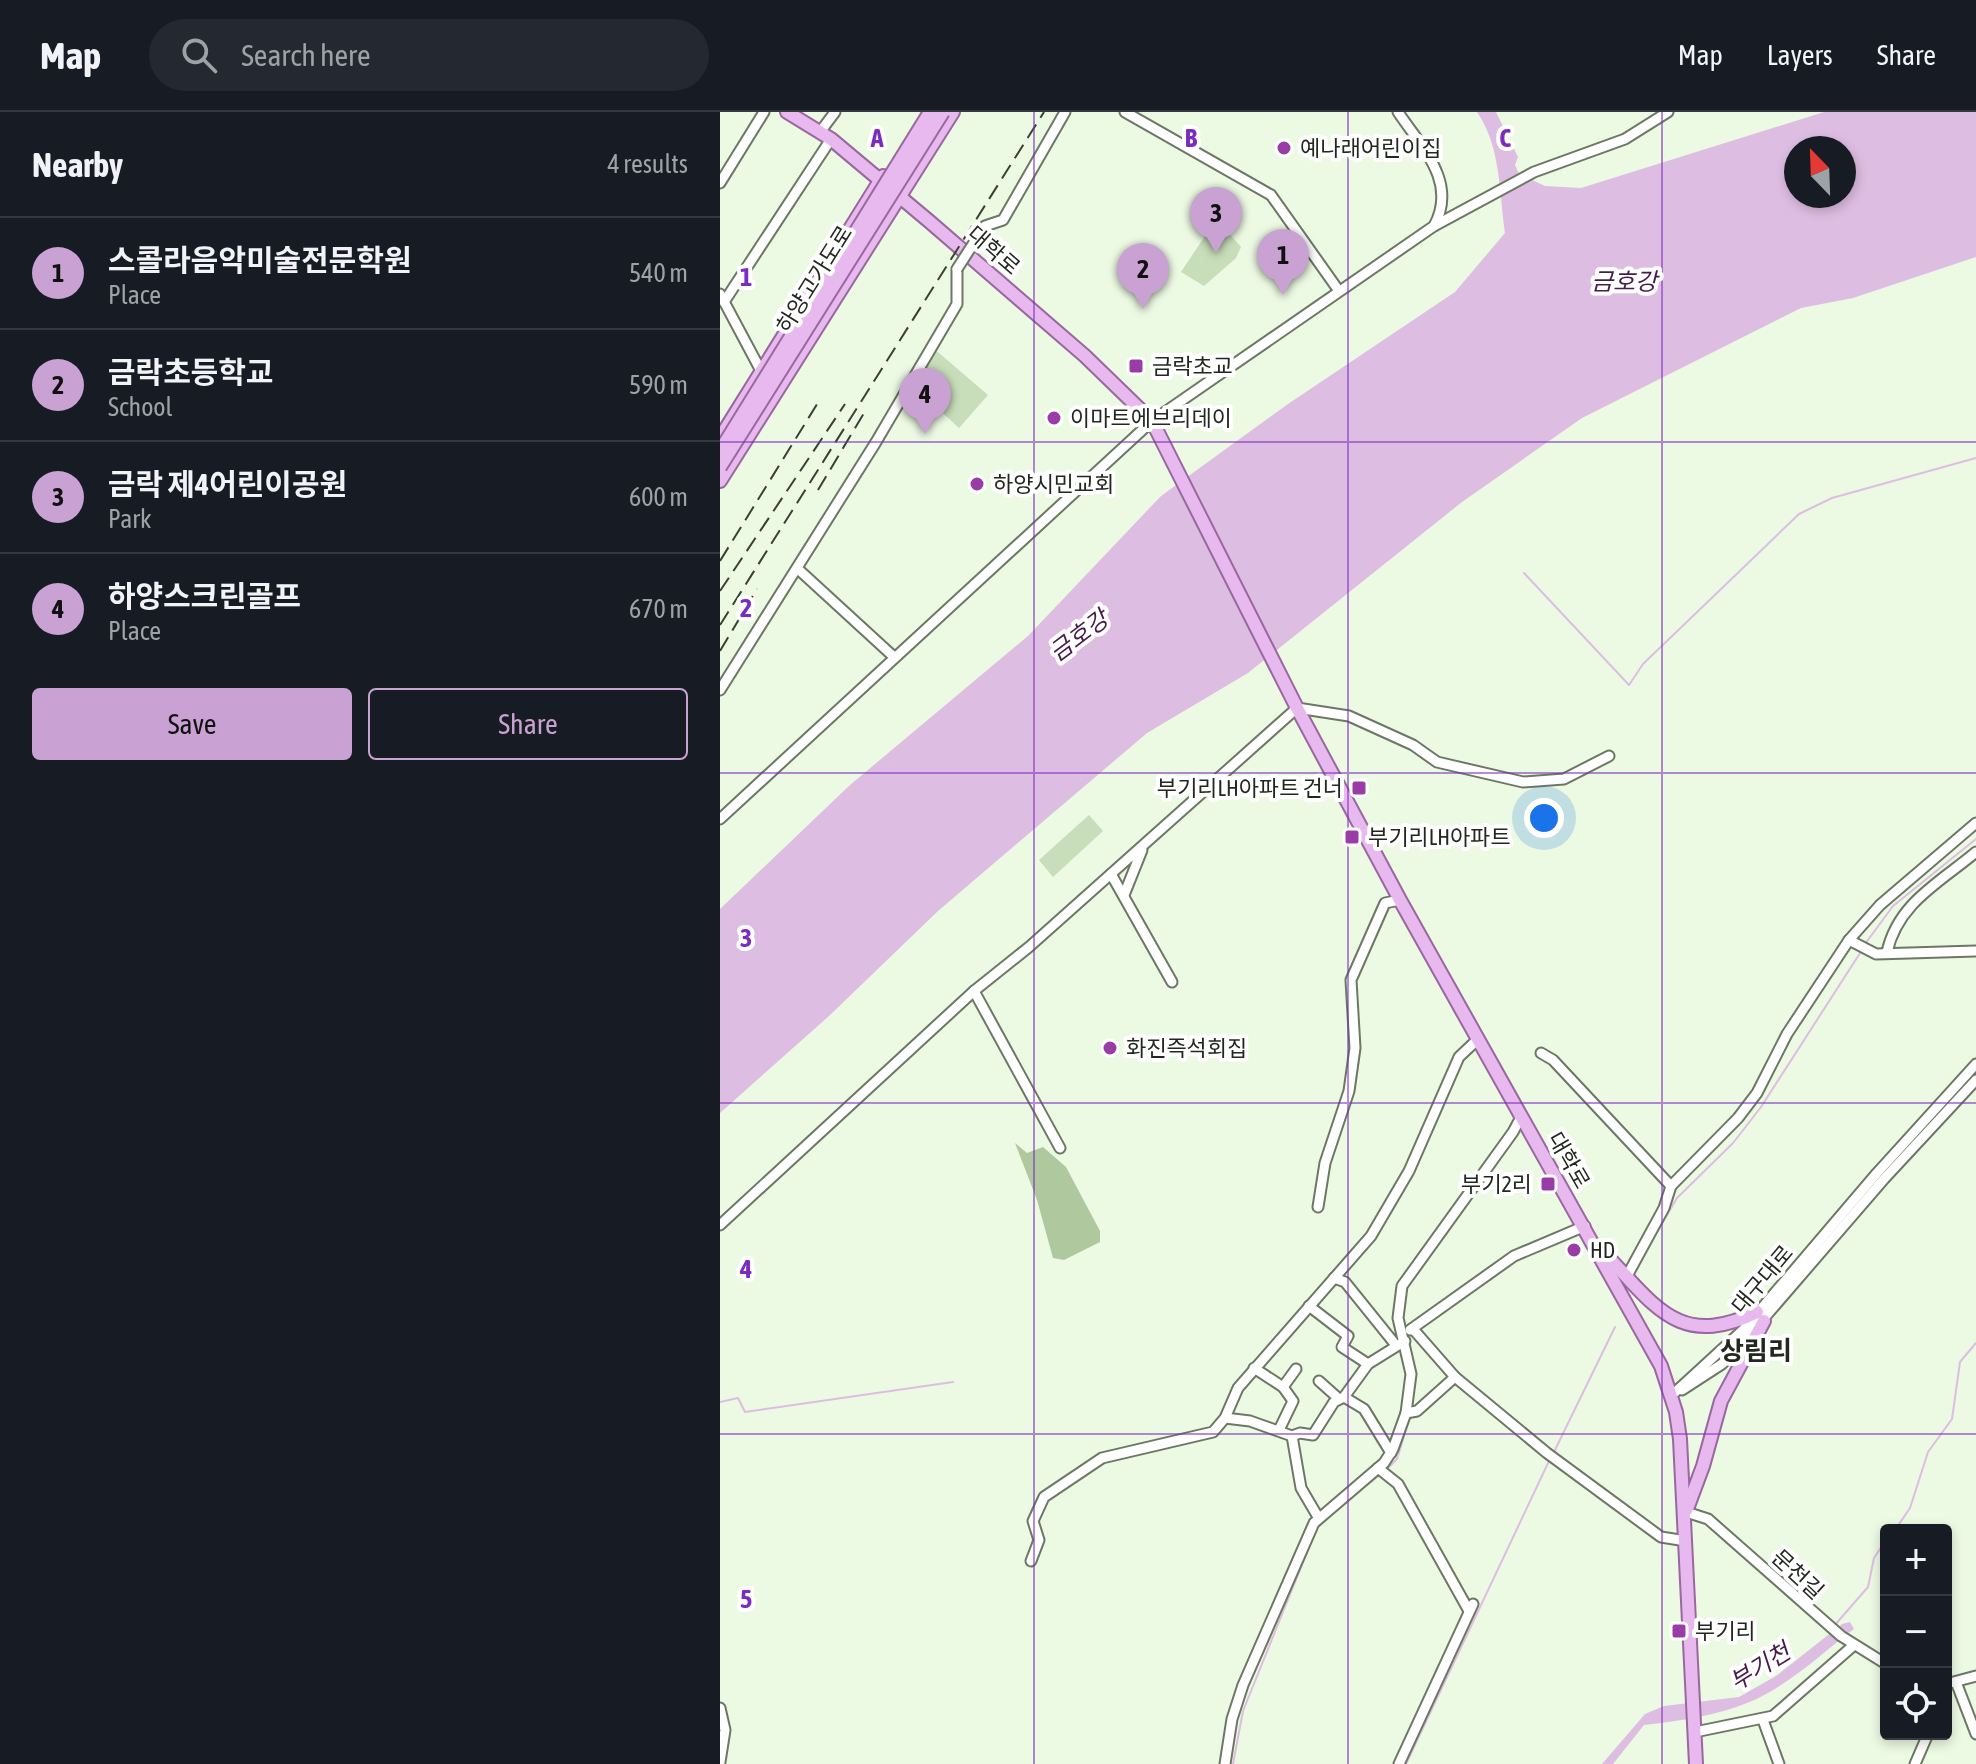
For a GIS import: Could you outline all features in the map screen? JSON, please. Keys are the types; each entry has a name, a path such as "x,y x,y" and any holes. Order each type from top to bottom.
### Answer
{"main road":[{"name":"대학로","path":"787,112 825,136 900,197 1085,356 1152,421 1297,708 1400,900 1595,1243 1661,1366 1680,1439 1695,1728"},
{"path":"720,438 880,181 927,112"},
{"name":"하양고가도로","path":"720,451 927,112"},
{"name":"하양고가도로","path":"720,467 943,112"},
{"path":"720,481 953,112"},
{"path":"1595,1243 1653,1306 1677,1321 1715,1328 1761,1316"},
{"path":"1686,1512 1721,1401 1761,1316"},
{"path":"1695,1728 1696,1764"}],"street":[{"path":"720,183 764,112"},
{"path":"761,371 722,298 825,136 835,112"},
{"path":"720,690 798,569 957,304 957,269 985,226 1003,220 1065,112"},
{"path":"1125,112 1271,195 1339,291"},
{"path":"1398,112 1441,177 1444,201 1434,226"},
{"path":"720,819 1152,421 1434,226 1534,172 1625,139 1668,112"},
{"path":"798,569 894,657"},
{"path":"720,1225 974,991 1297,708 1349,716 1413,745 1437,762 1523,782 1564,779 1609,756"},
{"path":"1627,1276 1664,1208 1671,1186 1738,1118 1757,1093 1787,1034 1857,945 1880,905 1976,823"},
{"path":"1124,895 1144,844"},
{"path":"1887,952 1895,923 1909,906 1976,852"},
{"path":"1111,874 1172,982"},
{"path":"1318,1207 1323,1171 1349,1091 1353,1062 1351,980 1385,903 1400,900"},
{"path":"1857,945 1876,954 1976,951"},
{"path":"974,991 1060,1148"},
{"path":"1031,1561 1039,1540 1033,1521 1044,1497 1102,1458 1213,1432 1225,1418 1238,1388 1379,1224 1409,1171 1459,1057 1477,1040"},
{"path":"1541,1053 1553,1060 1671,1186"},
{"name":"대구대로","path":"1671,1396 1722,1364 1976,1064"},
{"name":"대구대로","path":"1761,1316 1976,1080"},
{"path":"1225,1764 1232,1719 1243,1685 1318,1517 1378,1468 1391,1453 1406,1413 1411,1374 1398,1318 1402,1286 1521,1117"},
{"path":"1225,1418 1279,1430 1292,1436 1300,1433 1313,1435 1368,1364 1413,1329 1514,1256 1585,1226"},
{"path":"1334,1278 1345,1282 1401,1340"},
{"path":"1309,1306 1348,1336 1342,1347 1368,1364"},
{"path":"1413,1329 1455,1377 1552,1456 1661,1537 1686,1541"},
{"path":"1254,1368 1283,1387 1293,1401 1279,1430"},
{"path":"1283,1387 1296,1369"},
{"path":"1406,1413 1417,1411 1455,1377"},
{"path":"1319,1381 1341,1398 1364,1409 1391,1453"},
{"path":"1292,1436 1301,1488 1318,1517"},
{"path":"1378,1468 1398,1484 1471,1608 1399,1764"},
{"name":"문천길","path":"1686,1512 1708,1519 1841,1636 1880,1660"},
{"path":"1695,1728 1763,1720 1773,1716 1854,1645"},
{"path":"1952,1683 1976,1676"},
{"path":"1952,1685 1976,1734"},
{"path":"720,1708 725,1730 720,1762"},
{"path":"1763,1720 1779,1764"},
{"path":"1915,1764 1925,1740"}],"green space":[{"path":"1213,224 1227,231 1241,247 1236,258 1204,286 1181,272"},
{"path":"932,347 988,395 959,428 910,383"},
{"path":"1089,815 1103,831 1053,877 1039,860"},
{"path":"1015,1143 1027,1153 1043,1147 1066,1167 1100,1231 1100,1242 1064,1260 1053,1258 1037,1200"}],"water":[{"name":"금호강","path":"1477,112 1496,112 1518,157 1515,165 1519,174 1545,186 1581,188 1824,112 1976,112 1976,257 1853,298 1801,308 1582,418 1462,502 1248,673 1147,733 938,911 829,1016 720,1113 720,909 850,785 1028,636 1161,496 1288,404 1455,292 1505,233 1498,170 1491,140"},
{"path":"1850,1622 1854,1629 1776,1688 1723,1711 1644,1725 1613,1764 1602,1764 1645,1714 1664,1706 1739,1697 1776,1676 1842,1624"}],"waterway":[{"path":"1524,573 1629,685 1643,664 1799,514 1832,498 1976,458"},
{"path":"1865,944 1893,906 1976,839"},
{"path":"1657,1232 1677,1198 1733,1143 1761,1107 1862,950"},
{"path":"1554,1452 1615,1327"},
{"name":"부기천","path":"1899,1524 1910,1508 1928,1452 1952,1419 1960,1362 1976,1343"},
{"path":"720,1402 738,1398 745,1412 953,1382"},
{"path":"1387,1469 1397,1459 1408,1423"},
{"path":"1406,1764 1549,1461"},
{"path":"1329,1516 1378,1476"},
{"path":"1233,1764 1243,1711 1316,1530"},
{"name":"부기천","path":"1834,1626 1868,1587 1874,1558 1880,1549"}],"railway":[{"path":"720,625 1044,112"},
{"path":"720,561 819,401"},
{"path":"720,591 845,404"},
{"path":"818,490 867,408"},
{"path":"720,651 757,589"}],"place":[{"name":"예나래어린이집","path":"1284,148"},
{"name":"금락 제4어린이공원","path":"1216,253"},
{"name":"스콜라음악미술전문학원","path":"1283,295"},
{"name":"금락초등학교","path":"1143,309"},
{"name":"금락초교","path":"1136,366"},
{"name":"이마트에브리데이","path":"1054,418"},
{"name":"하양스크린골프","path":"925,434"},
{"name":"하양시민교회","path":"977,484"},
{"name":"부기리LH아파트 건너","path":"1359,788"},
{"name":"부기리LH아파트","path":"1352,837"},
{"name":"화진즉석회집","path":"1110,1048"},
{"name":"부기2리","path":"1548,1184"},
{"name":"HD","path":"1574,1250"},
{"name":"부기리","path":"1679,1631"}],"district":[{"name":"상림리","path":"1756,1351"}]}
